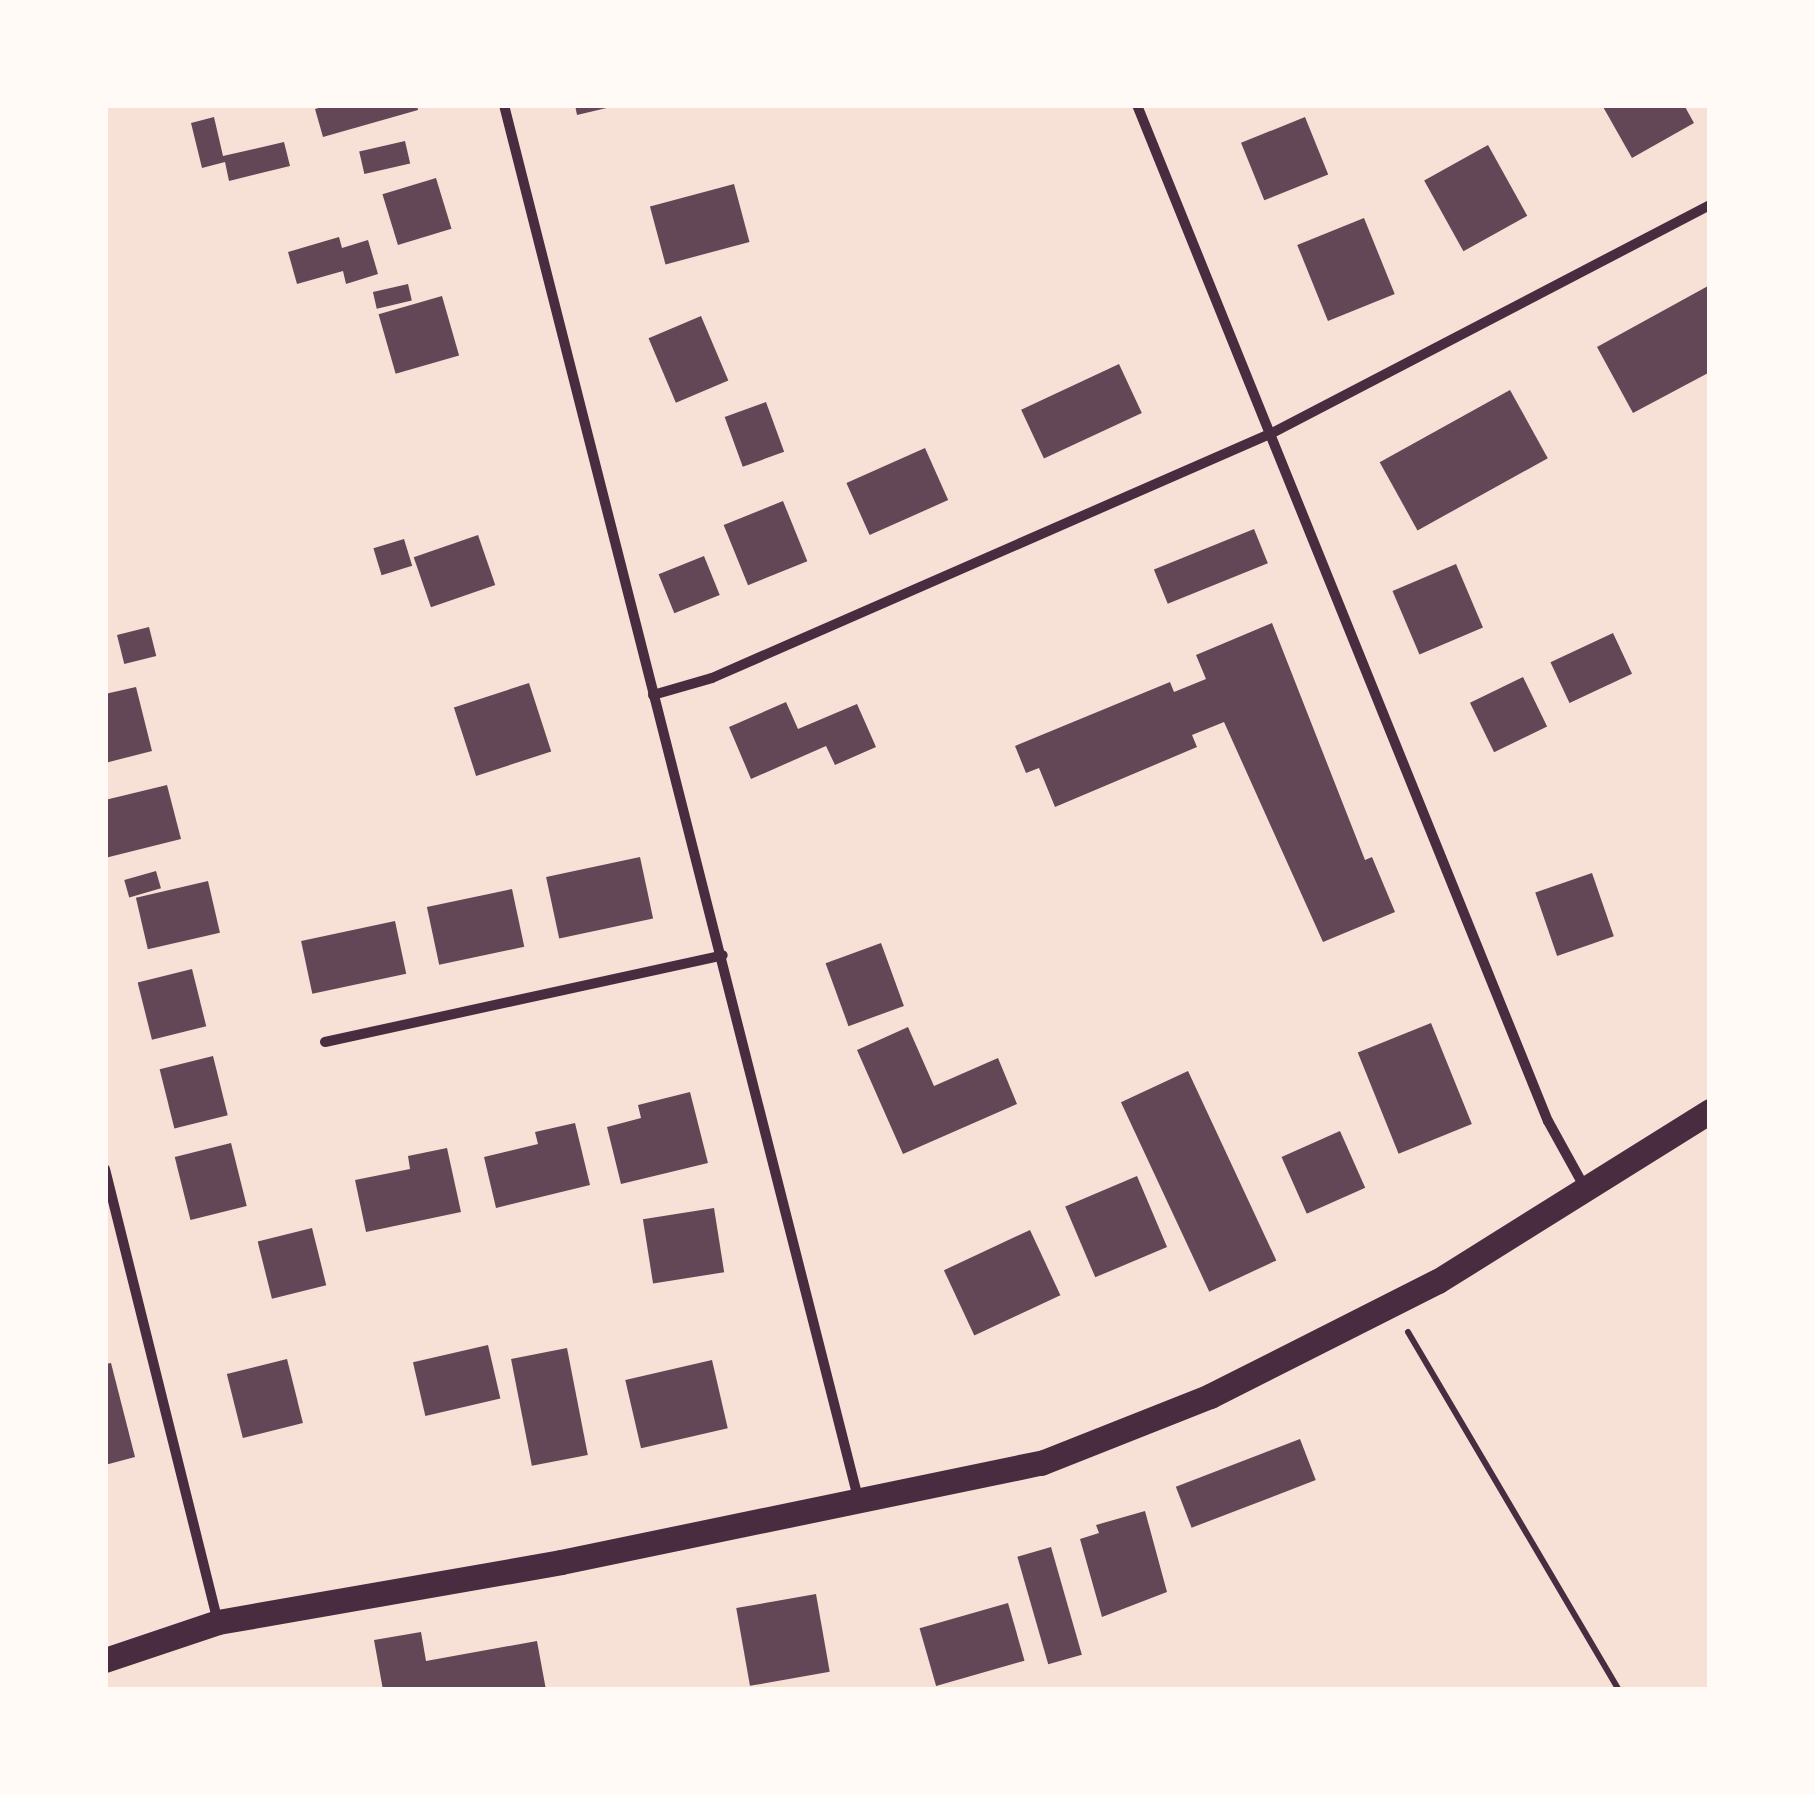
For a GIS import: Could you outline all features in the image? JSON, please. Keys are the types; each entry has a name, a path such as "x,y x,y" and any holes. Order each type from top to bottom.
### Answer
{"main road":[{"path":"105,1660 218,1622 859,1504 997,1475 1101,1443 1392,1305 1588,1192 1710,1110"}],"street":[{"path":"504,105 723,955 859,1504"},
{"path":"1137,105 1548,1120 1588,1192"},
{"path":"654,695 712,678 1272,432 1710,206"},
{"path":"326,1042 723,955"},
{"path":"105,1169 218,1622"}],"path":[{"path":"1392,1305 1619,1690"}],"building":[{"path":"329,105 417,105 418,110 323,137 315,109"},
{"path":"575,105 615,105 615,106 577,115"},
{"path":"1602,105 1684,105 1694,123 1632,158"},
{"path":"214,117 223,156 284,142 290,166 229,181 225,162 202,168 191,123"},
{"path":"1305,117 1328,174 1264,200 1241,143"},
{"path":"405,141 410,163 364,174 359,152"},
{"path":"1488,145 1527,216 1463,251 1424,180"},
{"path":"436,178 451,229 398,245 382,194"},
{"path":"734,184 750,242 665,264 650,207"},
{"path":"1364,218 1395,294 1328,321 1297,245"},
{"path":"339,237 342,248 368,240 378,274 346,284 343,271 297,284 288,252"},
{"path":"408,284 412,301 377,309 373,292"},
{"path":"1708,286 1710,372 1633,413 1597,347"},
{"path":"442,296 459,356 396,374 379,314"},
{"path":"701,316 728,380 676,403 649,338"},
{"path":"1119,364 1142,413 1044,459 1021,410"},
{"path":"1510,390 1548,458 1417,530 1380,462"},
{"path":"766,402 784,452 743,467 725,417"},
{"path":"925,448 948,500 870,535 846,483"},
{"path":"783,501 807,561 748,585 724,525"},
{"path":"1254,529 1268,563 1168,604 1154,569"},
{"path":"478,535 495,585 431,607 414,557"},
{"path":"404,539 412,566 382,575 373,548"},
{"path":"704,556 720,595 674,613 659,574"},
{"path":"1456,564 1483,628 1419,654 1392,591"},
{"path":"1272,623 1365,860 1372,857 1395,912 1323,942 1224,722 1192,735 1197,747 1055,807 1039,768 1026,773 1015,746 1170,682 1174,692 1206,679 1196,655"},
{"path":"149,627 156,656 124,664 117,635"},
{"path":"1613,633 1632,674 1569,703 1550,662"},
{"path":"1523,677 1547,726 1494,752 1470,703"},
{"path":"529,683 551,751 476,776 454,707"},
{"path":"136,687 152,751 105,763 105,694"},
{"path":"786,702 798,729 857,704 876,747 835,765 826,746 751,779 729,727"},
{"path":"167,785 181,839 105,858 105,800"},
{"path":"640,857 653,919 559,939 546,877"},
{"path":"156,871 161,888 129,897 124,880"},
{"path":"1592,873 1614,936 1557,956 1535,893"},
{"path":"208,881 220,933 148,949 136,898"},
{"path":"512,889 524,947 439,965 427,907"},
{"path":"395,921 406,974 312,994 301,941"},
{"path":"881,943 904,1006 848,1026 826,963"},
{"path":"192,969 206,1026 152,1040 138,983"},
{"path":"1431,1023 1472,1124 1399,1154 1358,1053"},
{"path":"908,1027 934,1086 998,1058 1017,1104 903,1154 857,1050"},
{"path":"213,1056 228,1115 174,1128 160,1069"},
{"path":"1188,1071 1276,1260 1209,1292 1121,1102"},
{"path":"690,1092 708,1163 621,1184 607,1127 641,1118 638,1105"},
{"path":"575,1123 590,1185 496,1208 484,1157 538,1144 535,1132"},
{"path":"1340,1131 1365,1188 1307,1214 1282,1157"},
{"path":"231,1143 247,1206 190,1220 175,1157"},
{"path":"447,1148 461,1212 366,1232 355,1180 410,1169 408,1156"},
{"path":"1137,1176 1167,1247 1095,1277 1065,1206"},
{"path":"714,1208 724,1272 653,1283 643,1219"},
{"path":"312,1228 326,1285 272,1299 258,1242"},
{"path":"1030,1230 1060,1295 974,1335 944,1270"},
{"path":"488,1345 500,1399 425,1416 413,1362"},
{"path":"567,1348 588,1455 532,1466 511,1359"},
{"path":"287,1359 303,1423 243,1438 227,1374"},
{"path":"712,1360 728,1428 641,1448 625,1380"},
{"path":"111,1363 135,1457 105,1465 105,1364"},
{"path":"1300,1439 1316,1480 1192,1528 1176,1487"},
{"path":"1145,1511 1167,1592 1102,1617 1080,1539 1099,1533 1096,1525"},
{"path":"1051,1547 1082,1655 1048,1664 1017,1557"},
{"path":"816,1594 830,1672 750,1686 736,1608"},
{"path":"1008,1603 1025,1661 936,1686 920,1628"},
{"path":"421,1632 426,1661 537,1641 546,1690 383,1690 374,1640"}]}
